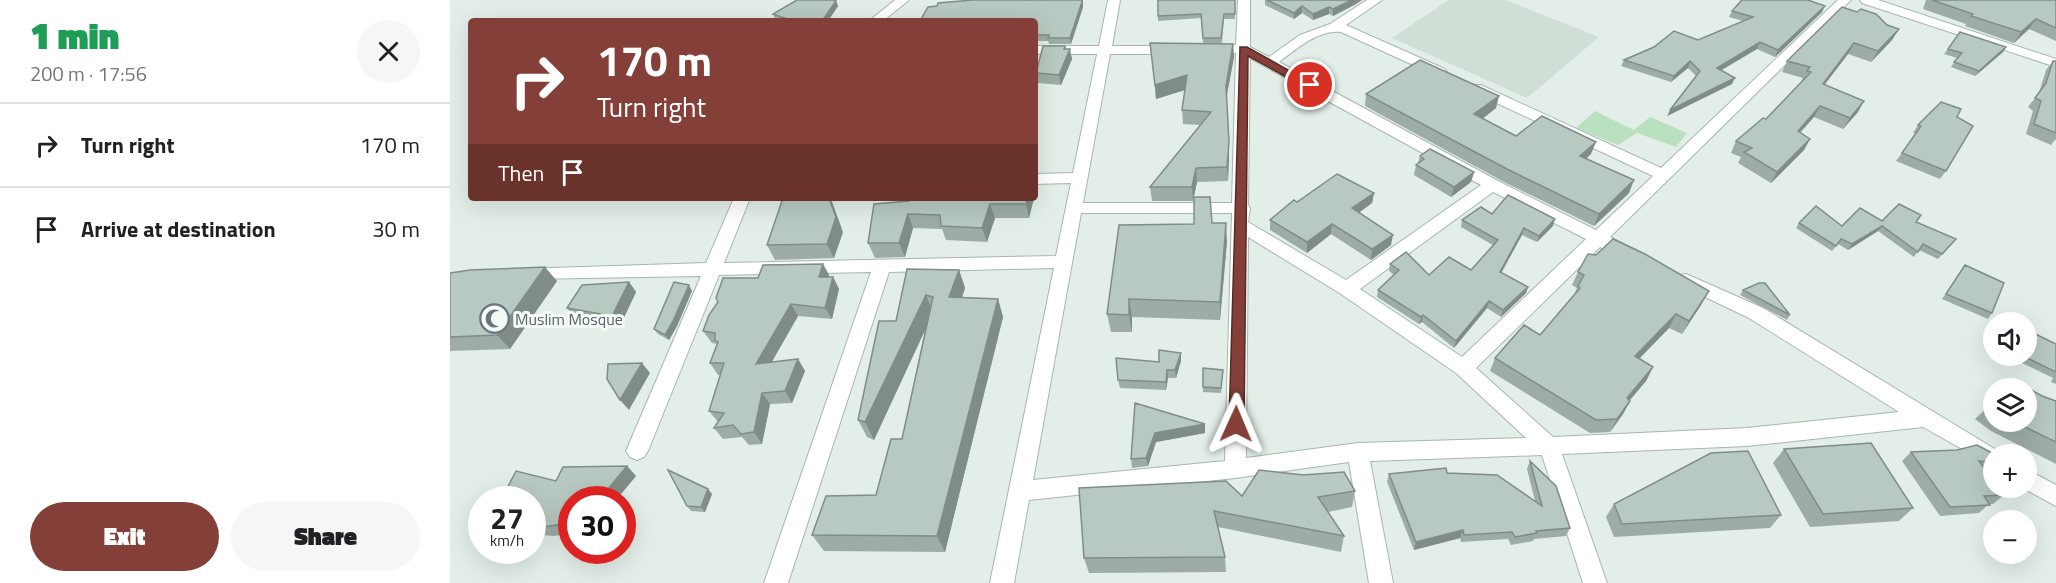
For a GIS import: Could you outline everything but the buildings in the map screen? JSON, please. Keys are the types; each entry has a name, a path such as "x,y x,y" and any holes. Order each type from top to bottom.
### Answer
{"street":[{"path":"879,18 903,0"},
{"path":"1002,583 1076,208 1114,0"},
{"path":"1235,469 1244,0"},
{"path":"1269,63 1319,30 1335,26 1376,0"},
{"path":"1463,368 1845,0"},
{"path":"1866,0 1898,5 2056,63"},
{"path":"1335,26 1344,28 1662,174"},
{"path":"1038,50 1244,49 1492,185 1649,263"},
{"path":"1038,179 1081,178"},
{"path":"1347,289 1492,185"},
{"path":"637,451 741,201"},
{"path":"1076,208 1241,217 1463,368 1550,446 1594,583"},
{"path":"510,274 1065,262"},
{"path":"776,583 882,266"},
{"path":"1671,273 1756,313 1983,452"},
{"path":"1020,491 1235,469 1358,452 1550,446 1746,436 1925,418"},
{"path":"1358,452 1381,583"},
{"path":"2037,485 2056,496"}],"shaded area":[{"path":"1449,0 1505,0 1599,37 1527,98 1392,38"}],"green space":[{"path":"1595,111 1634,130 1650,117 1687,133 1676,147 1637,133 1618,145 1576,128"}],"place":[{"name":"Muslim Mosque","path":"494,319"}],"route":[{"path":"1236,424 1244,49 1310,85"}]}
